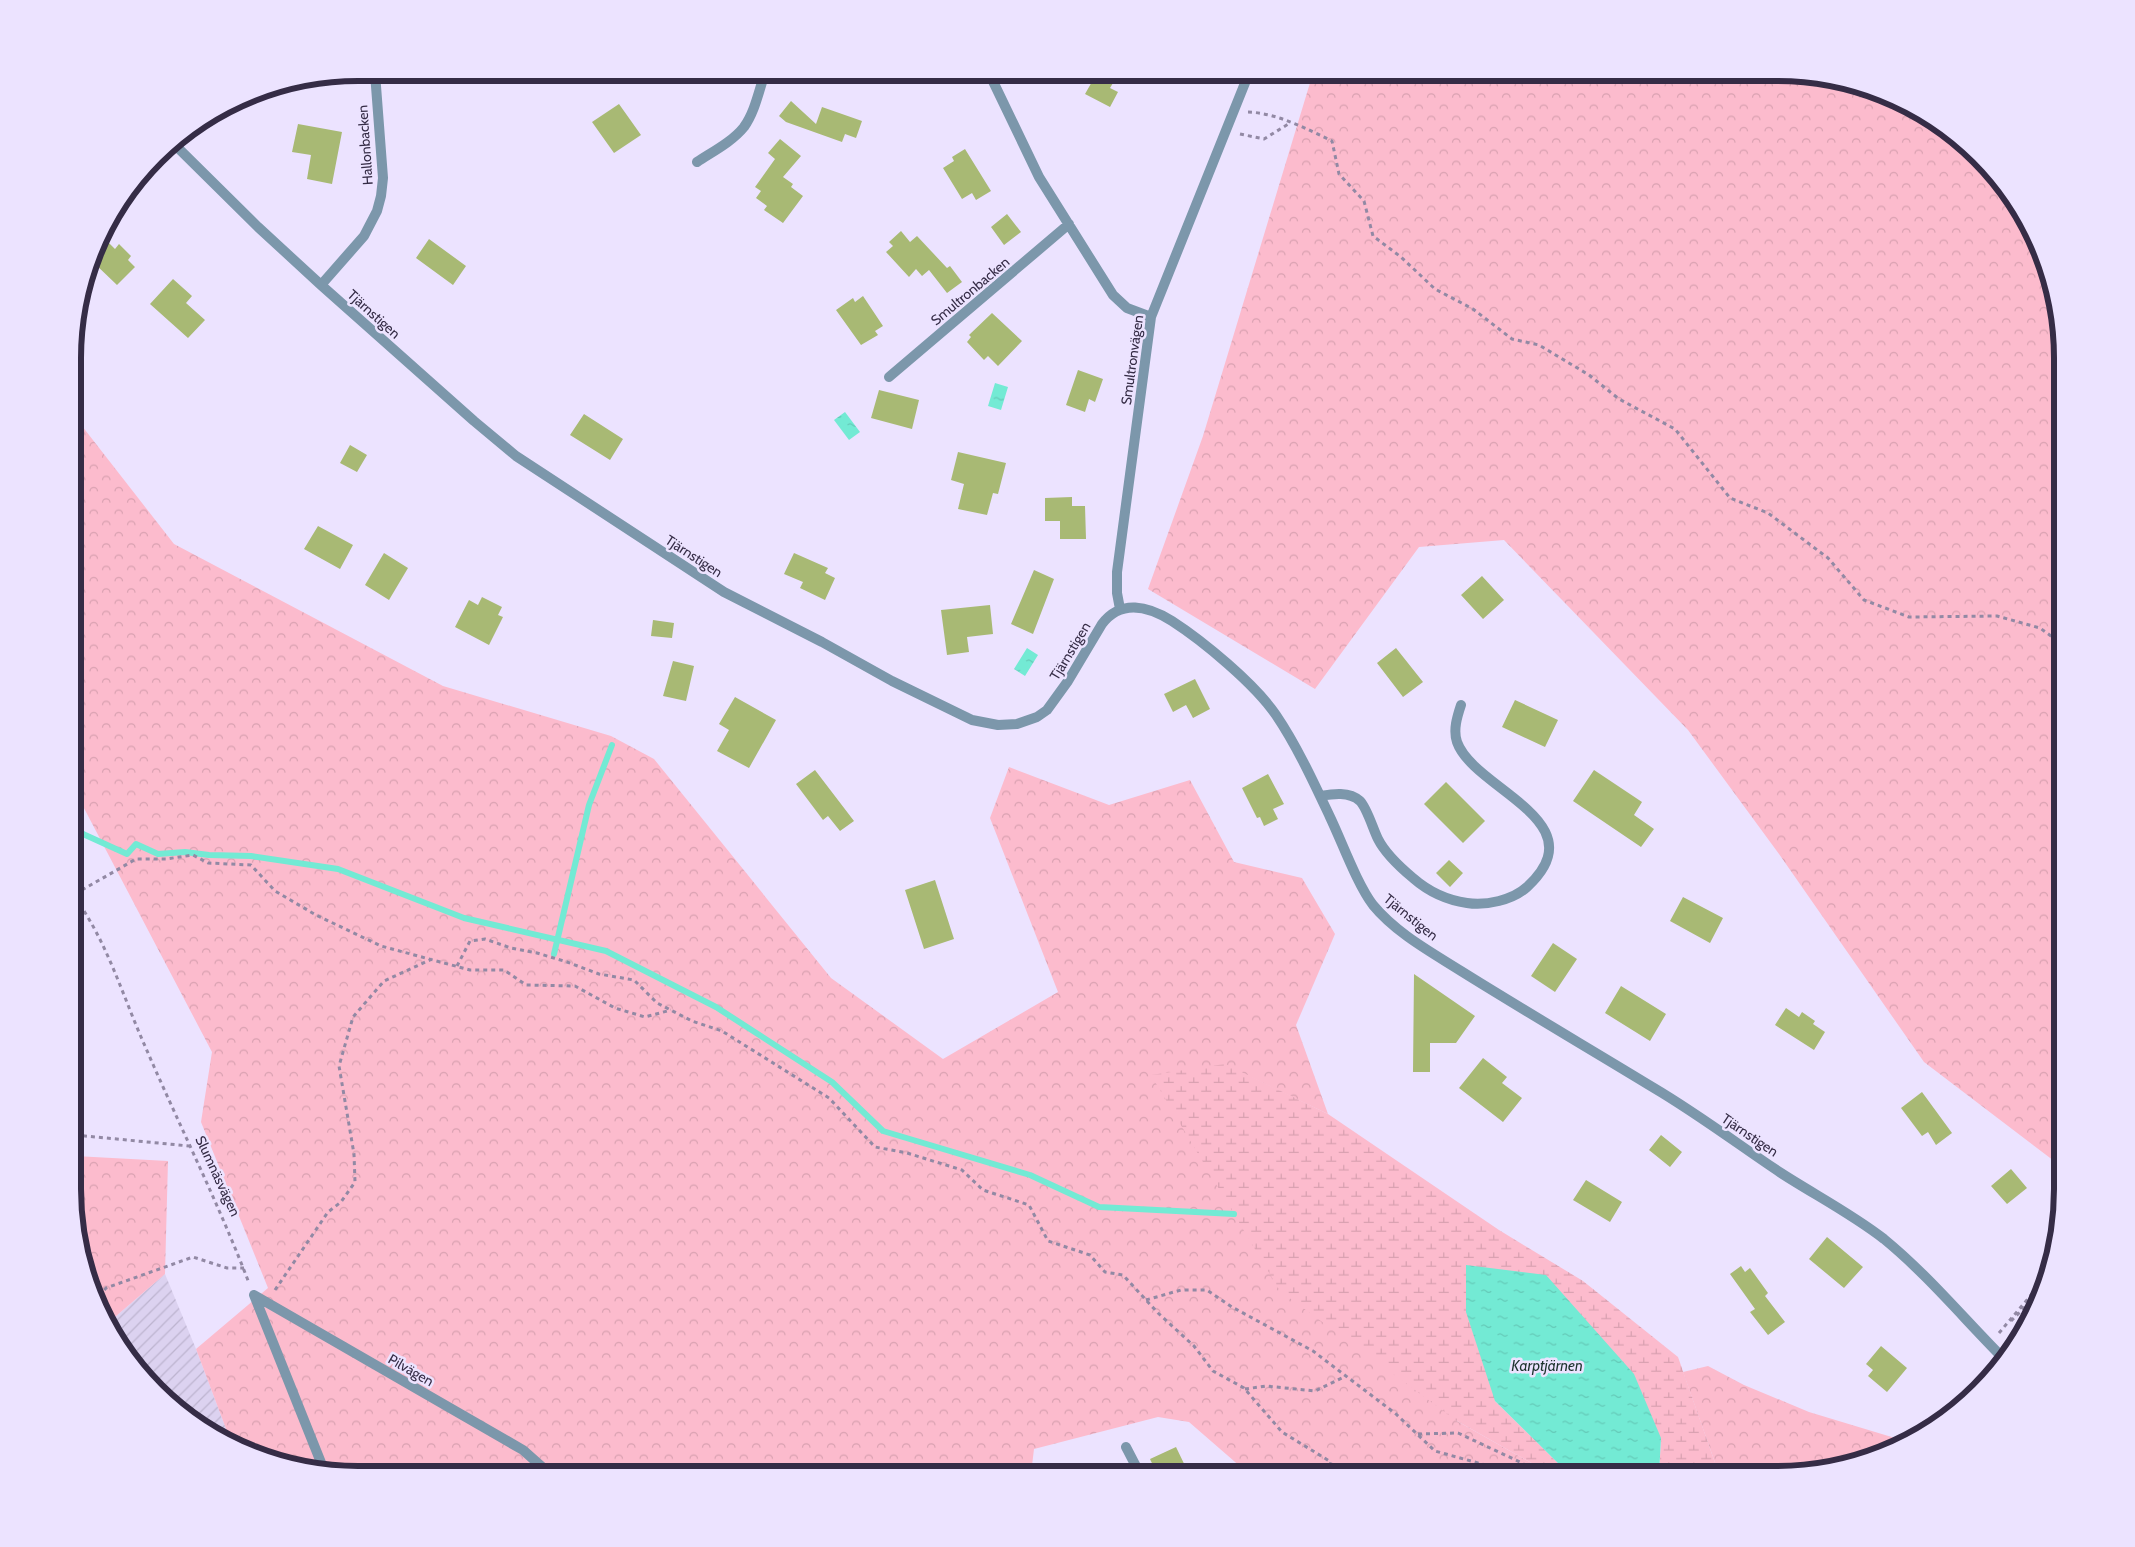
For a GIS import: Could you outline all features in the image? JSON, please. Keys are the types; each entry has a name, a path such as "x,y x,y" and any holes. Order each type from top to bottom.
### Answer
{"street":[{"name":"Hallonbacken","path":"321,285 364,236 374,218 381,196 382,178 376,81"},
{"path":"697,162 738,134 745,126 752,113 762,81"},
{"path":"993,81 1039,177 1113,295 1126,308 1151,317"},
{"name":"Smultronvägen","path":"1120,609 1117,593 1117,572 1151,317 1245,81"},
{"name":"Tjärnstigen","path":"178,148 258,227 321,285 516,456 724,592 822,642 892,681 972,720 998,725 1017,724 1036,717 1047,710 1068,681 1106,618 1120,609 1139,608 1160,614 1186,630 1237,674 1275,714 1320,796 1366,894 1383,916 1413,940 1532,1016 1663,1093 1782,1173 1866,1226 1898,1252 1955,1307 1999,1354"},
{"name":"Smultronbacken","path":"889,378 1069,224"},
{"path":"1320,796 1335,794 1349,796 1360,802 1380,841 1405,872 1426,889 1450,901 1471,904 1486,903 1506,899 1524,889 1538,877 1547,859 1548,844 1543,828 1531,810 1476,768 1463,752 1457,741 1455,728 1461,705"},
{"path":"254,1295 321,1463"},
{"name":"Pilvägen","path":"254,1295 523,1450 541,1466"},
{"path":"1126,1447 1136,1466"}],"path":[{"path":"1233,111 1260,112 1332,141 1339,174 1364,201 1373,236 1401,257 1435,289 1472,309 1512,339 1539,346 1589,375 1619,399 1675,429 1730,498 1768,513 1828,558 1864,600 1909,617 1997,616 2040,628 2054,638"},
{"path":"1224,131 1264,139 1290,124"},
{"path":"81,892 136,859 166,859 194,855 208,863 251,865 275,891 316,915 381,946 432,958 470,970 504,970 526,985 575,986 615,1008 645,1017 671,1010"},
{"name":"Slumnäsvägen","path":"81,905 105,952 189,1146 224,1221 254,1295"},
{"path":"457,966 470,941 485,939 511,948 552,958 599,974 634,980 657,1003 692,1021 722,1031 828,1098 875,1147 907,1153 962,1170 983,1190 1029,1205 1048,1242 1090,1255 1106,1272 1123,1275 1194,1346 1213,1371 1244,1389 1282,1432 1331,1462 1330,1466"},
{"path":"267,1302 328,1212 341,1202 355,1182 352,1144 339,1066 353,1017 384,981 432,958"},
{"path":"81,1136 189,1146"},
{"path":"101,1293 106,1288 193,1257 227,1268 244,1268"},
{"path":"1146,1300 1181,1290 1207,1290 1232,1307 1313,1351 1396,1414 1435,1451 1489,1466"},
{"path":"1990,1343 2034,1291"},
{"path":"1990,1343 2029,1304"},
{"path":"1244,1389 1266,1386 1315,1390 1346,1376"},
{"path":"1417,1434 1458,1433 1527,1466"}],"shaded area":[{"path":"165,1274 228,1433 190,1409 162,1385 138,1357 114,1318"}],"green space":[{"path":"1311,81 1795,82 1849,91 1883,102 1915,118 1945,138 1973,162 1997,190 2017,220 2039,269 2048,304 2053,340 2054,1161 1924,1062 1779,854 1688,730 1504,540 1419,547 1315,689 1148,589 1203,436"},
{"path":"81,425 174,544 443,686 611,736 654,759 831,978 943,1059 1058,992 990,818 1009,767 1109,805 1190,780 1234,862 1302,878 1335,934 1296,1025 1328,1114 1225,1065 1457,1421 1537,1466 1240,1466 1189,1422 1158,1417 1034,1449 1032,1466 358,1466 304,1460 269,1451 228,1433 196,1349 268,1288 201,1122 212,1052 81,802"},
{"path":"1225,1064 1328,1114 1499,1230 1583,1281 1678,1357 1716,1466 1659,1466 1661,1438 1495,1401 1561,1466 1537,1466 1457,1421 1280,1291 1151,1075"},
{"path":"81,1156 168,1161 165,1274 114,1318 102,1295 87,1243 82,1207"},
{"path":"1708,1366 1744,1385 1809,1412 1895,1439 1849,1456 1813,1463 1777,1466 1716,1466 1683,1372"}],"water":[{"path":"995,383 1008,387 1001,410 988,406"},
{"path":"845,412 860,432 849,440 834,420"},
{"path":"1027,648 1038,655 1025,676 1014,669"},
{"name":"Karptjärnen","path":"1466,1265 1546,1275 1634,1374 1661,1438 1659,1466 1561,1466 1495,1401 1466,1312"}],"building":[{"path":"1092,81 1114,81 1110,88 1118,92 1110,107 1085,94"},
{"path":"791,101 816,124 822,107 862,121 856,138 845,134 842,142 786,122 779,116"},
{"path":"619,104 641,135 614,153 592,122"},
{"path":"298,124 342,132 332,184 307,179 311,155 292,152"},
{"path":"780,139 801,156 783,177 793,184 791,187 803,196 783,223 764,210 767,206 756,198 761,191 755,187 775,159 768,153"},
{"path":"965,149 991,191 976,200 972,193 962,199 943,168 954,161 952,157"},
{"path":"1007,214 1021,232 1004,245 991,227"},
{"path":"901,231 910,242 917,236 947,268 950,266 962,282 947,293 929,270 922,276 916,269 909,277 886,252 893,246 889,242"},
{"path":"429,239 466,266 453,285 416,258"},
{"path":"107,241 115,249 119,244 131,256 128,260 135,267 117,285 97,266"},
{"path":"173,279 192,296 186,303 205,320 188,338 150,304"},
{"path":"863,296 883,326 875,331 878,335 861,345 836,310 853,298 855,302"},
{"path":"992,313 1022,341 998,366 988,356 984,360 967,342 971,337 969,335"},
{"path":"1078,370 1103,379 1095,402 1089,399 1085,412 1066,405"},
{"path":"879,390 919,400 912,429 871,418"},
{"path":"584,414 623,439 610,460 570,435"},
{"path":"350,445 367,455 357,472 340,463"},
{"path":"958,452 1006,463 998,494 993,493 987,515 958,509 964,484 951,480"},
{"path":"1072,497 1072,506 1085,506 1086,539 1060,539 1060,521 1045,521 1045,498"},
{"path":"318,526 353,545 340,569 304,549"},
{"path":"384,553 408,568 389,600 365,585"},
{"path":"794,553 828,568 825,573 835,578 825,600 800,588 803,582 784,574"},
{"path":"1034,570 1054,579 1033,634 1011,624"},
{"path":"1482,576 1504,600 1483,619 1461,595"},
{"path":"482,597 502,607 498,615 503,617 489,645 455,627 469,600 478,605"},
{"path":"990,605 993,634 967,637 969,652 947,655 941,610"},
{"path":"653,620 674,623 672,638 651,636"},
{"path":"1396,648 1423,682 1403,697 1377,663"},
{"path":"673,661 694,666 686,701 663,696"},
{"path":"1195,679 1210,709 1193,718 1186,705 1173,712 1164,694"},
{"path":"735,697 776,720 749,768 717,751 729,730 719,724"},
{"path":"1515,700 1558,720 1545,747 1502,727"},
{"path":"815,770 854,821 840,831 828,816 823,820 796,784"},
{"path":"1594,770 1642,802 1634,815 1654,829 1641,847 1573,801"},
{"path":"1268,774 1284,804 1273,809 1278,819 1264,826 1260,817 1257,818 1242,788"},
{"path":"1446,782 1485,821 1463,843 1424,804"},
{"path":"1449,860 1463,873 1450,887 1436,873"},
{"path":"935,880 954,939 924,949 905,890"},
{"path":"1683,897 1723,918 1710,943 1670,921"},
{"path":"1553,943 1577,959 1555,992 1531,976"},
{"path":"1414,974 1475,1016 1456,1043 1430,1043 1430,1072 1413,1072"},
{"path":"1621,986 1666,1014 1650,1041 1605,1013"},
{"path":"1786,1008 1799,1017 1802,1012 1815,1021 1813,1024 1825,1032 1814,1050 1775,1025"},
{"path":"1483,1058 1507,1077 1502,1083 1522,1098 1503,1122 1459,1088"},
{"path":"1922,1092 1952,1133 1936,1145 1928,1132 1922,1136 1901,1108"},
{"path":"1661,1135 1682,1152 1670,1167 1649,1150"},
{"path":"2011,1169 2027,1188 2007,1204 1991,1186"},
{"path":"1586,1180 1622,1202 1610,1222 1573,1200"},
{"path":"1827,1237 1863,1267 1844,1288 1809,1259"},
{"path":"1741,1266 1745,1272 1750,1268 1768,1293 1765,1296 1785,1322 1768,1335 1750,1312 1755,1309 1730,1274"},
{"path":"1881,1346 1907,1368 1887,1392 1868,1376 1873,1370 1866,1364"},
{"path":"1176,1447 1185,1466 1153,1466 1150,1459"}],"waterway":[{"path":"554,954 589,805 612,745"},
{"path":"81,832 127,854 136,844 158,854 185,852 209,855 251,856 338,869 464,918 606,951 716,1007 832,1082 883,1131 1030,1175 1099,1207 1234,1214"}]}
